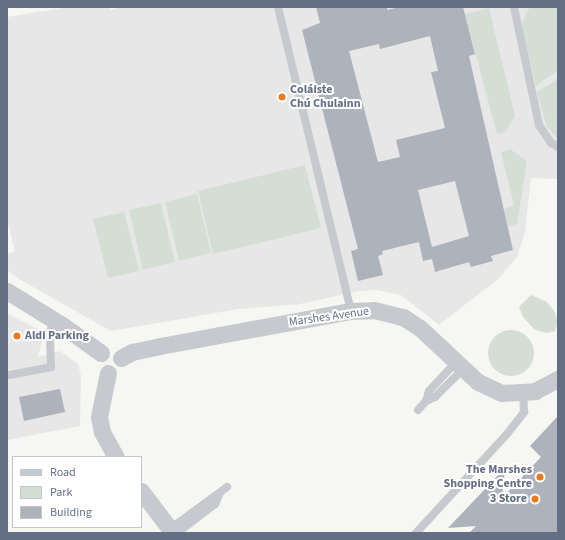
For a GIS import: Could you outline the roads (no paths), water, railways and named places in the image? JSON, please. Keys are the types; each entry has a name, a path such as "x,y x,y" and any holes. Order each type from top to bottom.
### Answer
{"street":[{"path":"7,291 54,320 101,353"},
{"name":"Marshes Avenue","path":"121,358 132,352 160,346 352,311 387,311 403,317 420,328 459,366 478,382 497,391 523,393 534,391 558,379"},
{"path":"101,353 112,350 121,358 120,367 108,374 99,417 102,432 115,456"},
{"path":"101,353 97,364 101,370 108,374"},
{"path":"142,491 174,532"}],"lane":[{"path":"278,7 352,311"},
{"path":"514,7 539,125 551,144 558,148"},
{"path":"10,375 51,367 50,332 54,320"},
{"path":"418,410 426,401 429,391 459,366"},
{"path":"416,533 524,412 523,393"},
{"path":"174,532 227,487"}],"place":[{"name":"Coláiste Chú Chulainn","path":"282,97"},
{"name":"Aldi Parking","path":"17,336"},
{"name":"The Marshes Shopping Centre","path":"540,477"},
{"name":"3 Store","path":"535,499"}]}
